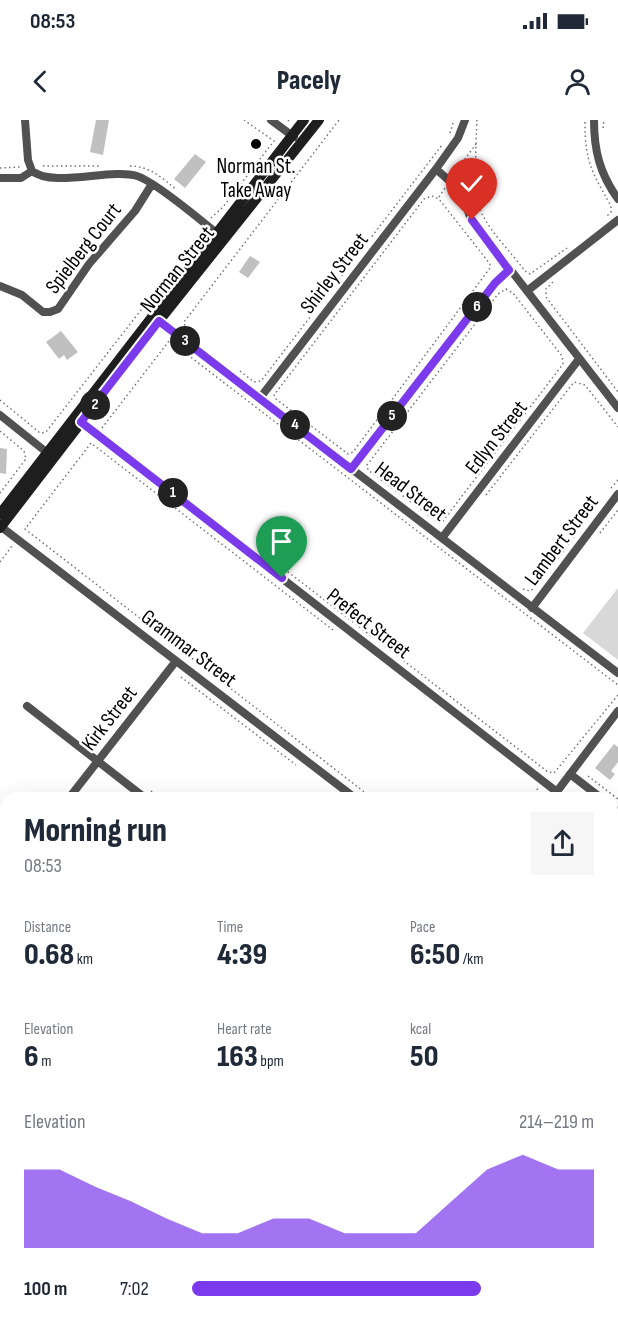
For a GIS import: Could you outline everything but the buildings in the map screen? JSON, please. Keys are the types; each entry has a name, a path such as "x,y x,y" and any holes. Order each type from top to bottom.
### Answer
{"main road":[{"name":"Norman Street","path":"0,527 51,455 156,319 216,233 304,120"},
{"name":"Norman Street","path":"156,319 225,241 319,120"},
{"name":"Norman Street","path":"0,514 51,455"}],"street":[{"path":"0,178 21,178 28,169 25,120"},
{"path":"271,120 291,136 303,142"},
{"name":"Shirley Street","path":"260,398 436,169 458,138 465,120"},
{"path":"594,120 595,146 600,169 618,200"},
{"path":"28,169 48,177 134,175 152,184 225,241"},
{"path":"436,169 462,192 474,224 618,408"},
{"name":"Spielberg Court","path":"0,286 18,293 43,312 58,309 89,264 135,211 152,184"},
{"path":"527,291 618,220"},
{"path":"351,469 495,283 509,270"},
{"name":"Head Street","path":"156,319 618,673"},
{"name":"Edlyn Street","path":"442,538 579,359"},
{"path":"0,415 51,455"},
{"name":"Prefect Street","path":"78,420 550,792"},
{"name":"Lambert Street","path":"532,608 618,494"},
{"name":"Grammar Street","path":"0,527 348,792"},
{"name":"Kirk Street","path":"74,792 176,661"},
{"path":"27,706 137,792"},
{"path":"556,792 618,711"},
{"path":"570,774 592,792"}],"path":[{"path":"211,218 224,207 274,141 244,120"},
{"path":"186,330 184,322 339,120"},
{"path":"448,136 454,120"},
{"path":"477,120 477,193 482,214 526,272 534,273 569,247"},
{"path":"603,120 603,135"},
{"path":"238,370 254,382 261,381 444,143"},
{"path":"438,198 477,143"},
{"path":"0,168 28,169"},
{"path":"353,452 490,268 490,264 438,198 427,197"},
{"path":"604,220 610,214 611,209"},
{"path":"0,400 40,433 46,432 202,232"},
{"path":"548,287 546,297 618,392"},
{"path":"506,289 511,291 562,356 563,364 443,521 438,523 368,470 367,464 498,294 506,289"},
{"path":"102,428 169,341"},
{"path":"179,348 618,685"},
{"path":"487,495 574,382 585,385 618,427"},
{"path":"0,431 24,451 26,459 0,493"},
{"path":"91,443 25,529 364,792"},
{"path":"597,537 618,510"},
{"path":"0,562 13,545"},
{"path":"267,555 548,772 554,773 618,695"},
{"path":"521,588 530,591 536,586"},
{"path":"179,675 303,770"},
{"path":"583,772 609,792"},
{"path":"471,1324 485,1324"}],"shaded area":[{"path":"618,588 618,660 583,633"}],"place":[{"name":"Norman St. Take Away","path":"256,144"}],"route":[{"path":"282,578 81,422 159,321 351,469 495,283 509,270 472,220"}]}
